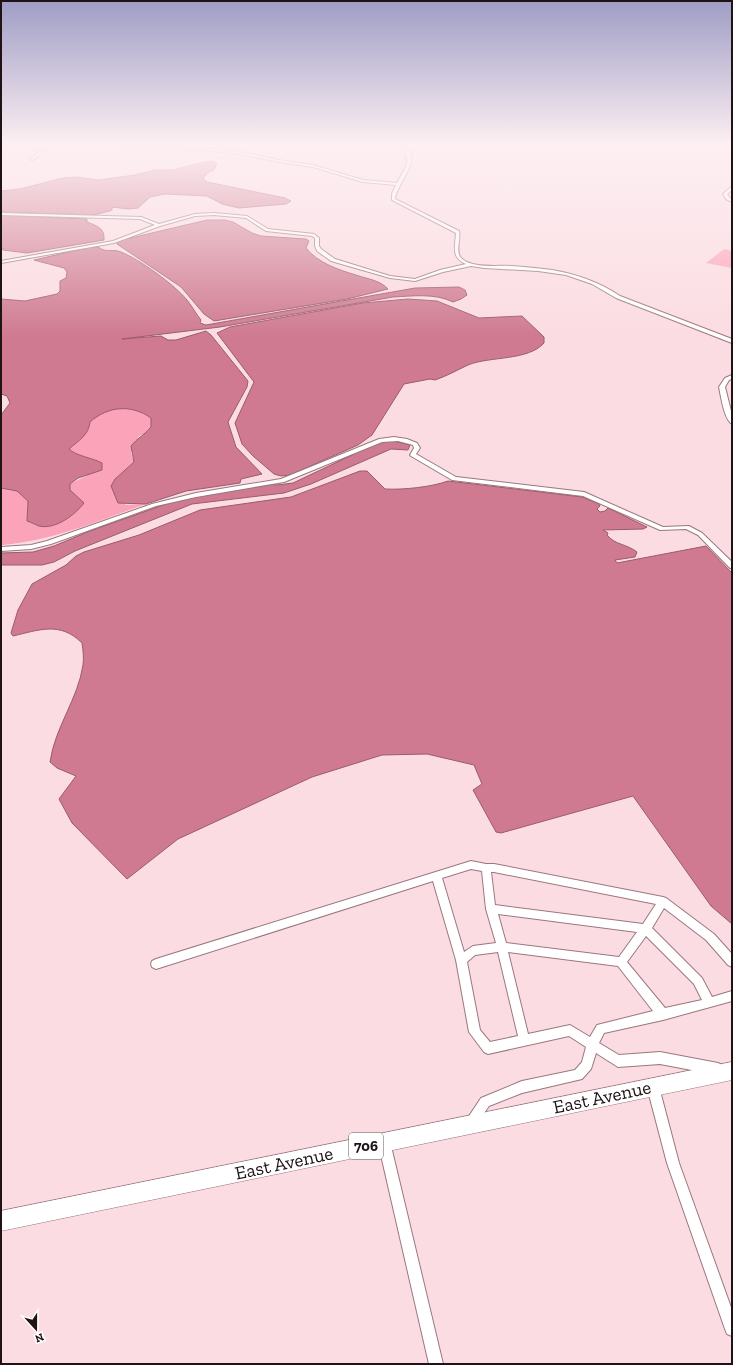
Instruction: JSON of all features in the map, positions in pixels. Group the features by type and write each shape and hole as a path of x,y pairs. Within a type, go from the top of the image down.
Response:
{"main road":[{"name":"East Avenue","path":"1,1221 731,1071"}],"street":[{"path":"412,209 458,232 457,254 459,258 470,265"},
{"path":"1,214 142,218 158,225"},
{"path":"1,262 114,242 158,225 195,215 214,214 247,217 267,230 313,235 317,238 317,246 319,250 333,260 390,278 415,280 442,271 470,265 512,267 570,275 605,286 618,297 732,341"},
{"path":"732,377 726,380 722,387 727,409 732,422"},
{"path":"1,549 31,547 49,543 154,505 196,495 282,481 381,440 390,439 406,440 415,444 418,448 413,455 454,479 584,494 662,529 687,527 700,534 732,566"},
{"path":"156,964 471,865 494,868 663,901 710,937 732,962"},
{"path":"486,868 491,909 502,947 524,1040"},
{"path":"436,876 460,960 475,1032 488,1048 570,1030 618,1061 660,1058 731,1071"},
{"path":"621,962 646,929 663,901"},
{"path":"491,909 646,929 698,981 709,1003"},
{"path":"460,960 473,950 502,947 621,962 663,1015"},
{"path":"468,1125 485,1102 522,1087 578,1075 587,1065 592,1044 601,1029 663,1015 732,996"},
{"path":"653,1087 673,1163 732,1329"},
{"path":"384,1142 436,1364"}],"shaded area":[{"path":"1,209 112,209 110,211 93,215 1,212"},
{"path":"1,215 87,219 87,222 102,230 104,240 27,253 3,250 1,246"},
{"path":"207,220 225,220 233,222 252,233 261,236 306,239 309,241 306,248 316,258 343,271 377,282 388,289 347,299 214,321 204,314 181,287 117,244 118,241"},
{"path":"91,247 98,247 107,251 121,252 147,266 166,280 189,302 201,320 200,323 206,325 415,288 459,287 465,290 467,295 453,302 431,296 393,297 220,327 122,339 161,336 168,340 176,340 206,331 211,335 248,381 247,387 228,422 236,447 262,474 241,479 240,483 186,491 146,504 118,503 111,486 115,479 134,462 131,446 151,427 151,418 136,410 112,410 90,422 88,431 69,449 102,463 102,470 78,478 70,484 70,490 84,503 70,517 58,524 45,527 39,526 27,521 28,501 17,491 1,488 1,415 10,403 7,396 1,394 1,299 25,301 57,294 60,291 60,281 66,278 67,272 64,268 34,260"},
{"path":"724,249 732,251 732,268 706,263"},
{"path":"408,299 437,301 479,318 522,316 544,337 544,343 537,349 528,353 477,362 435,380 430,379 404,384 372,435 358,445 290,475 281,476 274,474 253,456 242,444 235,423 254,382 217,333 230,327 363,303"},
{"path":"115,408 135,410 151,418 151,427 146,433 139,436 131,453 134,462 115,479 111,486 116,495 126,505 146,504 57,535 20,543 1,545 1,488 17,491 28,501 27,513 69,489 70,484 88,475 102,463 69,449 89,428 90,422 97,416"},
{"path":"386,439 410,445 408,450 391,449 311,484 284,493 192,504 75,551 54,562 42,565 1,565 1,553 33,552 54,546 90,531 186,497 269,484 277,485 293,483"},
{"path":"360,471 367,471 385,489 417,488 448,481 582,497 599,504 600,506 597,509 600,512 605,511 608,508 647,527 643,529 603,530 608,533 607,535 617,543 629,547 637,552 635,557 615,560 617,563 706,546 732,573 732,924 711,906 633,796 501,833 496,832 473,790 482,784 474,765 427,754 382,755 312,777 178,839 127,879 72,823 59,799 76,776 57,768 50,762 57,737 80,677 83,662 82,643 74,636 66,632 49,629 13,636 11,633 18,610 32,584 66,565 76,556 84,552 139,535 200,510 291,497"}]}
